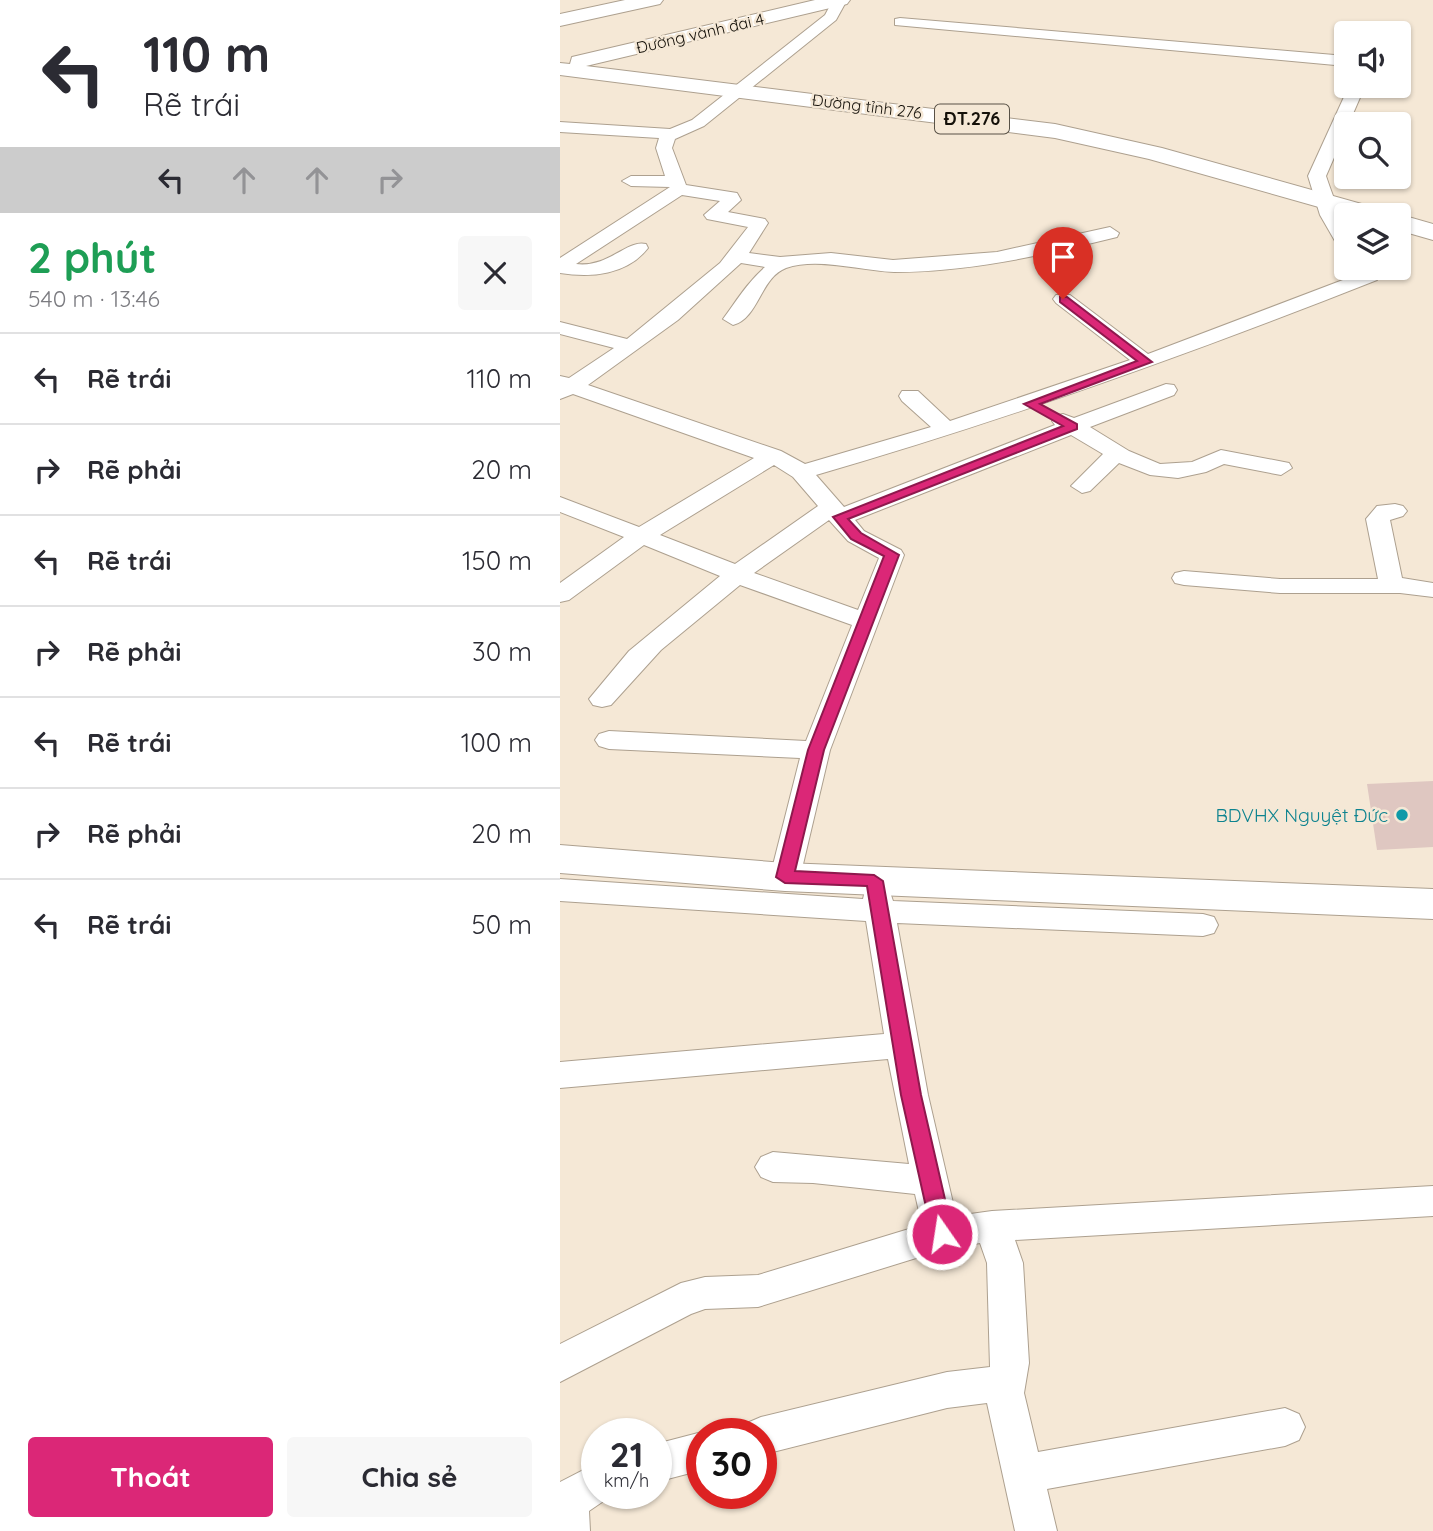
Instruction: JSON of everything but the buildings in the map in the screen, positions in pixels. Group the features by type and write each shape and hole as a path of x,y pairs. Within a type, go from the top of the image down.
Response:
{"main road":[{"path":"560,20 653,0"},
{"name":"Đường vành đai 4","path":"560,67 840,0"},
{"name":"Đường tỉnh 276","path":"560,67 963,118 1090,138 1334,204"},
{"path":"1411,226 1433,232"},
{"path":"560,859 785,877 877,896 1433,904"}],"street":[{"path":"560,127 671,134 698,123 831,18 840,0"},
{"path":"900,22 1334,60"},
{"path":"1334,219 1325,201 1318,171 1351,98"},
{"path":"671,134 664,148 677,185"},
{"path":"564,387 631,346 672,315 735,257 759,223 712,215 732,201 731,197 677,185 631,181"},
{"path":"560,266 677,185"},
{"path":"735,257 780,263 831,259 893,266 997,258 1110,233"},
{"path":"560,266 588,272 604,271 639,248"},
{"path":"733,320 746,304 752,288 780,263"},
{"path":"801,472 1030,404 1360,280"},
{"path":"1063,299 1146,362"},
{"path":"560,328 631,346"},
{"path":"564,387 773,456 801,472 856,536 892,555 816,750 785,877"},
{"path":"602,699 629,664 780,540 836,513 1073,427 1166,390"},
{"path":"910,396 945,428"},
{"path":"1030,404 1117,453 1166,473 1200,470 1221,457 1281,468"},
{"path":"1082,486 1117,453"},
{"path":"560,594 641,536 773,456"},
{"path":"560,504 755,583 866,621"},
{"path":"1395,511 1385,511 1378,519 1390,579 1400,586"},
{"path":"1184,578 1280,586 1400,586 1433,590"},
{"path":"609,740 816,750"},
{"path":"560,890 877,896 1203,925"},
{"path":"877,896 902,1045 942,1234"},
{"path":"560,1075 902,1045"},
{"path":"773,1167 813,1168 930,1181"},
{"path":"560,1364 681,1300 705,1293 758,1291 942,1234 992,1226 1433,1201"},
{"path":"992,1226 1005,1263 1010,1363 1004,1393 1036,1531"},
{"path":"777,1432 947,1390 1004,1383"},
{"path":"1023,1474 1285,1427"},
{"path":"569,1531 566,1508 570,1498 581,1491"}],"place":[{"name":"BDVHX Nguyệt Đức","path":"1402,815"}],"route":[{"path":"942,1234 911,1095 874,881 785,877 816,750 892,555 856,536 840,517 1073,427 1030,404 1146,362 1063,299"}]}
